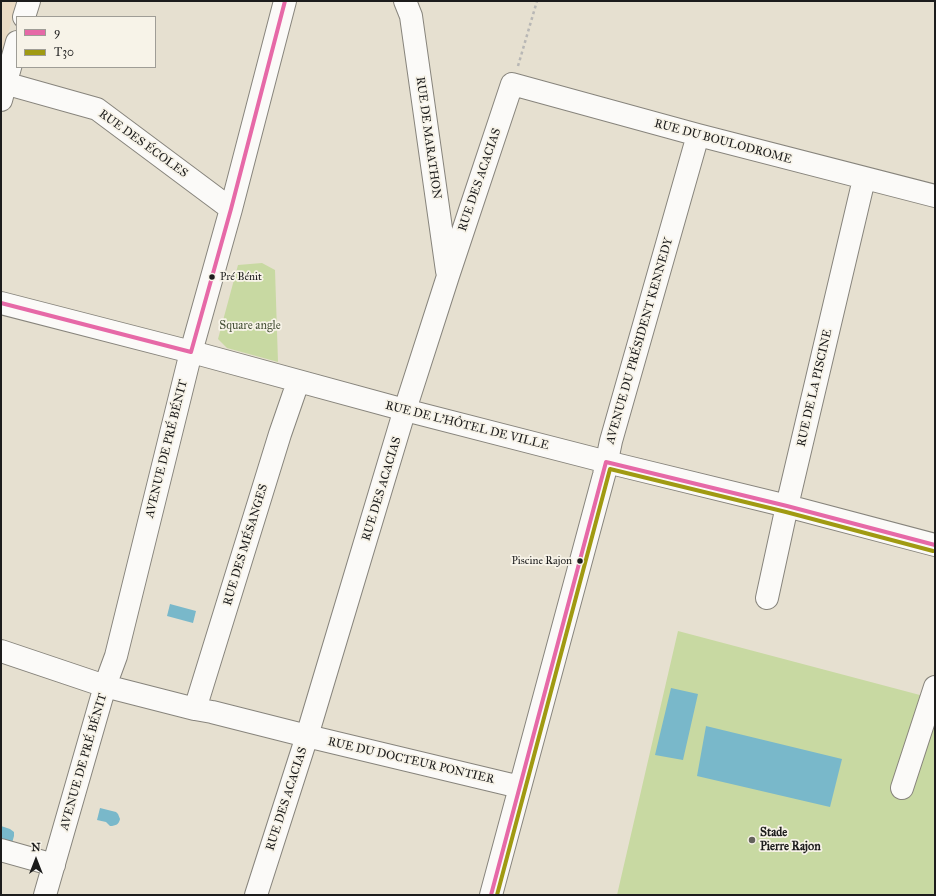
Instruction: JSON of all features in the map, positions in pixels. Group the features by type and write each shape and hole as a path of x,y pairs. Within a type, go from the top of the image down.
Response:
{"street":[{"path":"24,16 29,1"},
{"name":"AVENUE DE PRÉ BÉNIT","path":"46,895 116,656 191,352 232,209 285,1"},
{"name":"RUE DE MARATHON","path":"405,1 411,16 448,276"},
{"path":"2,88 16,45"},
{"name":"RUE DES ACACIAS","path":"256,895 308,736 405,410 512,84"},
{"name":"RUE DU BOULODROME","path":"512,84 864,179 935,196"},
{"name":"RUE DES ÉCOLES","path":"2,88 98,109 232,209"},
{"name":"AVENUE DU PRÉSIDENT KENNEDY","path":"491,895 606,462 698,135"},
{"name":"RUE DE LA PISCINE","path":"767,598 787,506 864,179"},
{"name":"RUE DE L'HÔTEL DE VILLE","path":"1,303 191,352 405,410 606,462 787,506 935,545"},
{"name":"RUE DES MÉSANGES","path":"195,709 298,382"},
{"name":"RUE DU DOCTEUR PONTIER","path":"1,652 106,686 195,709 520,787"},
{"path":"902,788 935,688"},
{"path":"1,850 54,865"}],"path":[{"path":"512,84 536,1"}],"shaded area":[{"path":"1,1 16,1 4,52 1,56"}],"green space":[{"name":"Square angle","path":"262,263 275,270 278,362 227,348 218,339 238,265"},
{"path":"678,631 935,699 935,895 617,895"}],"water":[{"path":"170,604 196,611 193,623 167,616"},
{"path":"671,688 698,694 683,760 655,755"},
{"path":"706,726 842,759 830,807 697,776"},
{"path":"100,808 116,812 120,819 118,823 110,826 106,822 97,820"},
{"path":"1,826 14,832 12,843 1,840"}],"transit line":[{"name":"9","path":"191,352 231,209 285,1"},
{"name":"9","path":"1,303 191,352"},
{"name":"9","path":"606,462 787,506 935,545"},
{"name":"9","path":"491,895 606,462"},
{"name":"T30","path":"497,895 610,469 786,512 933,551"}],"place":[{"name":"Pré Bénit","path":"212,277"},
{"name":"Piscine Rajon","path":"580,561"},
{"name":"Stade Pierre Rajon","path":"752,840"}]}
